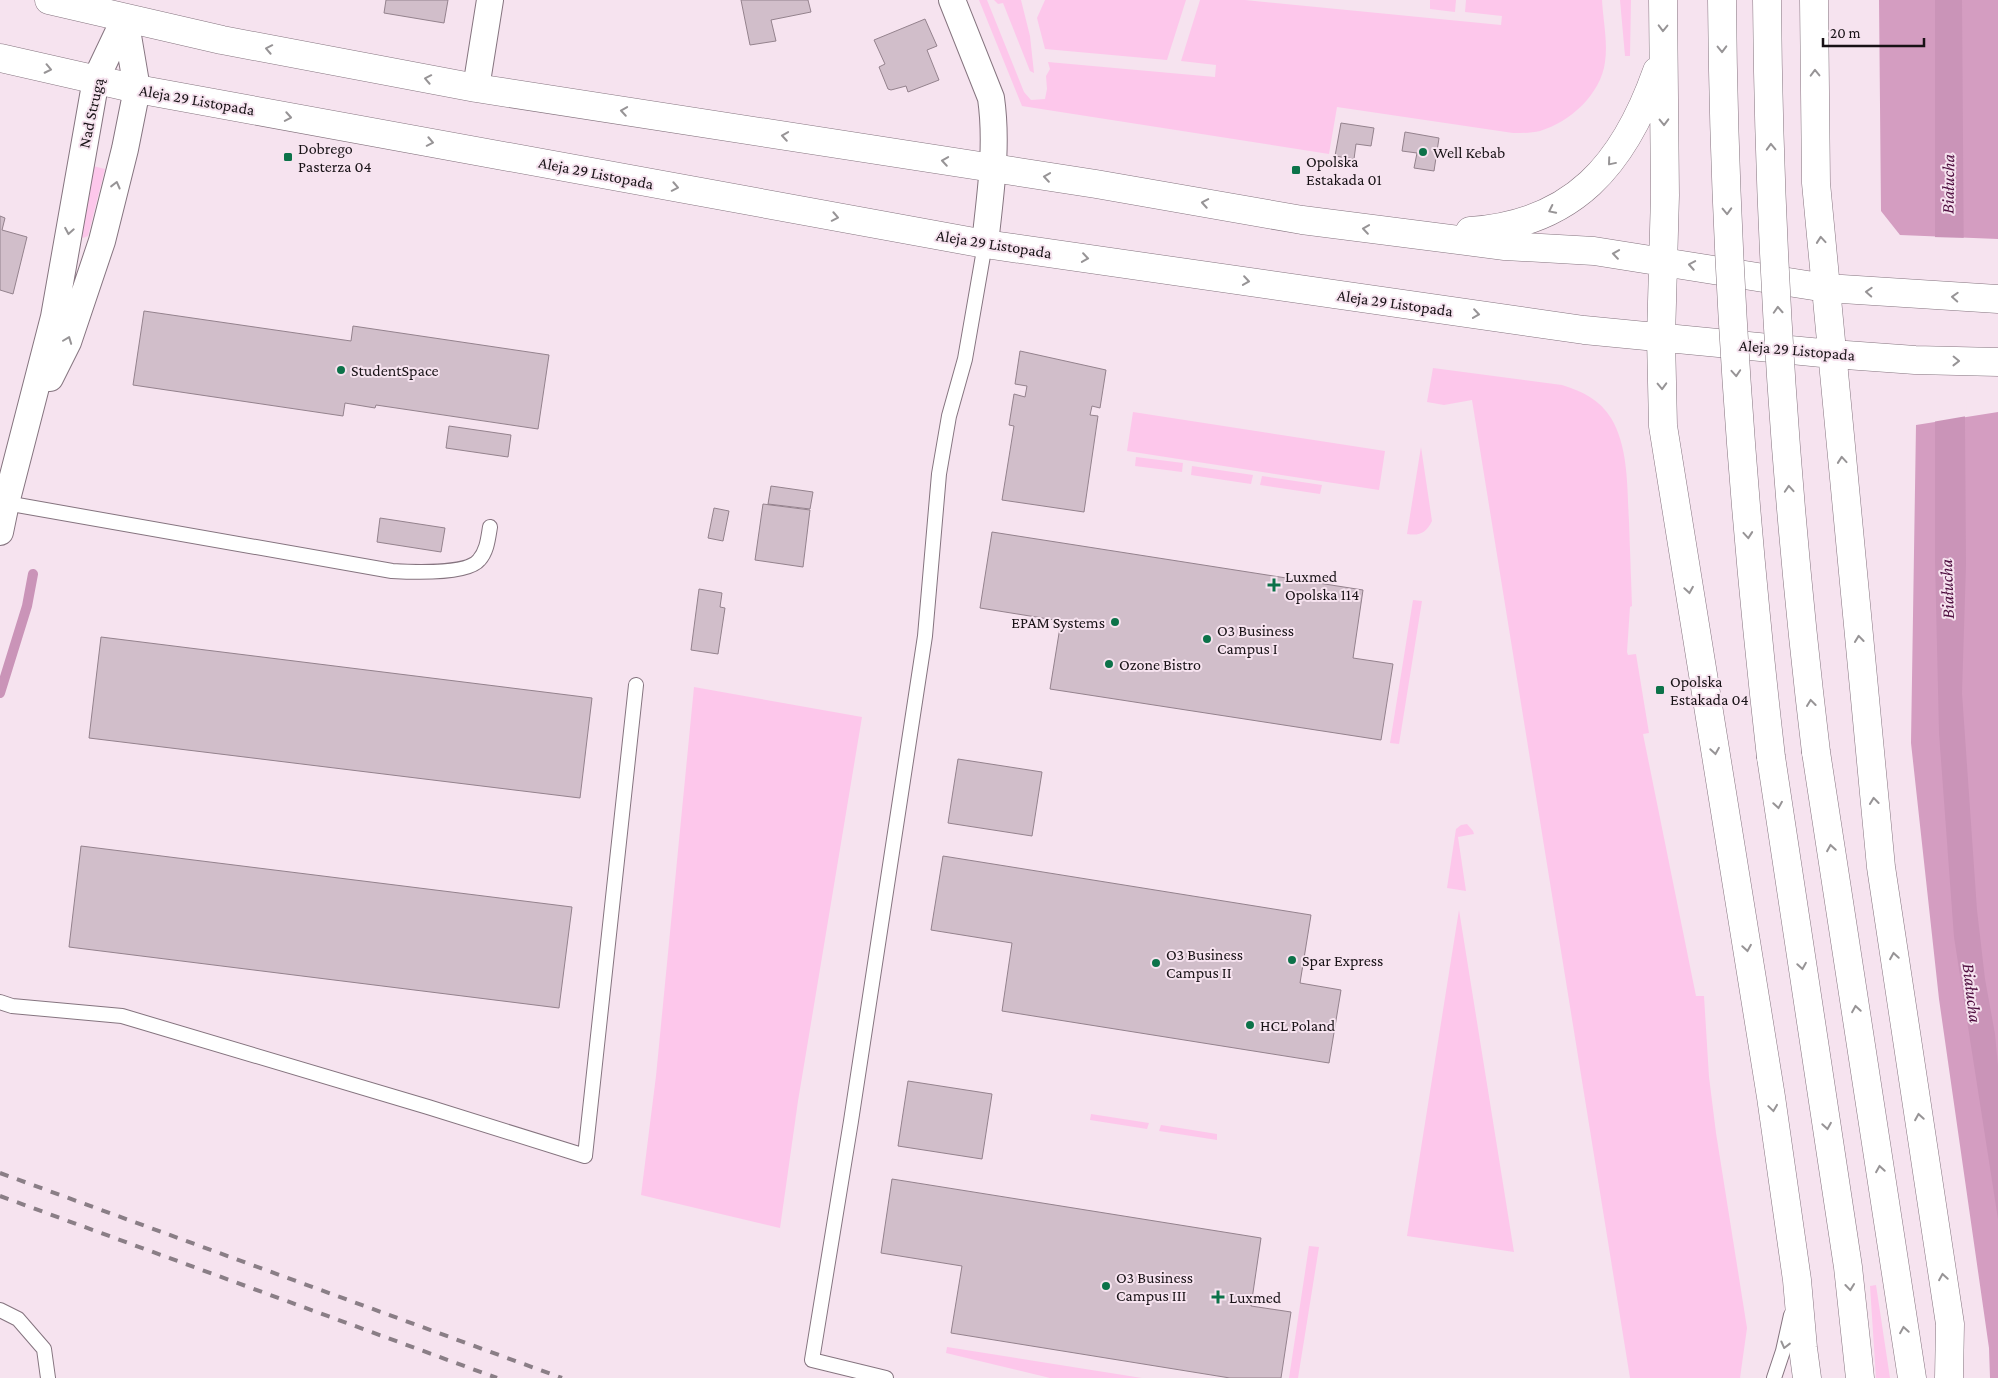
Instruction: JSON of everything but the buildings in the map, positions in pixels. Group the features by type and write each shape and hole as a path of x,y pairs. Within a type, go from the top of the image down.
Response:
{"main road":[{"path":"49,0 222,40 476,88 1096,184 1302,220 1414,236 1505,246 1594,250 1826,288 1998,299"},
{"path":"1663,0 1664,261 1661,338 1666,445 1771,1097 1797,1280 1807,1378"},
{"path":"1722,0 1728,254 1752,584 1771,757 1846,1257 1860,1378"},
{"path":"1767,0 1774,234 1782,382 1795,554 1816,752 1912,1378"},
{"path":"1814,0 1816,183 1881,867 1950,1324 1949,1378"},
{"path":"1414,236 1482,231 1504,227 1525,222 1568,202 1592,182 1623,146 1648,98 1662,56"},
{"name":"Aleja 29 Listopada","path":"0,58 136,89 985,244 1584,330 1832,354 1915,360 1998,362"}],"street":[{"path":"476,88 490,0"},
{"path":"952,0 991,98 995,131 985,244"},
{"name":"Nad Strugą","path":"0,532 54,317 96,79 125,18"},
{"name":"Nad Strugą","path":"24,431 68,342 102,241 125,149 136,89 125,18"}],"lane":[{"path":"886,1378 812,1360 906,770 925,636 941,464 949,416 965,359 985,244"},
{"path":"6,503 392,571 425,572 452,570 478,563 485,552 490,528"},
{"path":"0,1002 12,1006 122,1016 428,1106 585,1156 636,685"},
{"path":"1774,1378 1783,1351 1797,1280"},
{"path":"0,1310 18,1319 44,1349 48,1378"}],"shaded area":[{"path":"979,0 987,0 1024,92 1031,100 1045,99 1047,89 1046,76 1050,69 1048,62 1215,77 1216,65 1181,61 1200,0 1245,0 1501,25 1502,16 1465,12 1466,0 1602,0 1606,54 1602,74 1591,96 1573,114 1540,131 1513,133 1337,107 1329,154 1022,106"},
{"path":"994,0 1021,0 1030,36 1034,73 1030,71 1003,3 998,4"},
{"path":"1045,0 1186,0 1167,60 1045,49 1037,18"},
{"path":"1430,0 1456,0 1455,12 1430,9"},
{"path":"1620,0 1631,0 1630,56 1625,56"},
{"path":"1879,0 1998,0 1998,239 1900,235 1881,211"},
{"path":"93,166 105,169 88,236 83,238 81,236"},
{"path":"1433,368 1562,385 1577,390 1602,406 1611,418 1621,442 1627,483 1632,606 1630,607 1627,652 1628,655 1636,654 1649,733 1643,734 1696,996 1704,996 1709,1077 1716,1133 1747,1328 1740,1378 1630,1378 1472,400 1444,405 1427,402"},
{"path":"1133,412 1385,451 1379,490 1127,451"},
{"path":"1998,412 1998,1378 1990,1378 1989,1348 1939,999 1911,743 1916,425"},
{"path":"1421,447 1432,521 1422,533 1407,534"},
{"path":"1136,457 1183,463 1182,472 1135,466"},
{"path":"1192,466 1253,475 1251,484 1191,475"},
{"path":"1262,476 1322,485 1320,494 1260,485"},
{"path":"1413,600 1422,601 1399,744 1390,743"},
{"path":"694,687 862,717 798,1101 780,1228 641,1195 656,1076"},
{"path":"1467,824 1474,834 1458,837 1466,891 1447,888 1456,829 1461,825"},
{"path":"1459,910 1514,1252 1407,1236"},
{"path":"1091,1114 1149,1123 1147,1129 1090,1120"},
{"path":"1161,1125 1217,1134 1217,1140 1159,1131"},
{"path":"1309,1246 1319,1247 1298,1378 1289,1378"},
{"path":"1876,1285 1890,1378 1876,1378 1870,1286"},
{"path":"947,1347 1142,1378 1050,1378 946,1353"}],"water":[{"name":"Białucha","path":"1935,0 1962,0 1966,565 1962,693 1977,910 1998,1066 1998,1219 1954,937 1939,733 1935,561"}],"pier":[{"path":"1932,237 1966,238 1967,416 1932,422"}],"waterway":[{"path":"0,693 27,606 33,574"}],"railway":[{"path":"0,1173 562,1378"},
{"path":"0,1196 497,1378"}],"place":[{"name":"Well Kebab","path":"1423,152"},
{"name":"Dobrego Pasterza 04","path":"288,157"},
{"name":"Opolska Estakada 01","path":"1296,170"},
{"name":"StudentSpace","path":"341,370"},
{"name":"Luxmed Opolska 114","path":"1274,585"},
{"name":"EPAM Systems","path":"1115,622"},
{"name":"O3 Business Campus I","path":"1207,639"},
{"name":"Ozone Bistro","path":"1109,664"},
{"name":"Opolska Estakada 04","path":"1660,690"},
{"name":"Spar Express","path":"1292,960"},
{"name":"O3 Business Campus II","path":"1156,963"},
{"name":"HCL Poland","path":"1250,1025"},
{"name":"O3 Business Campus III","path":"1106,1286"},
{"name":"Luxmed","path":"1218,1297"}]}
